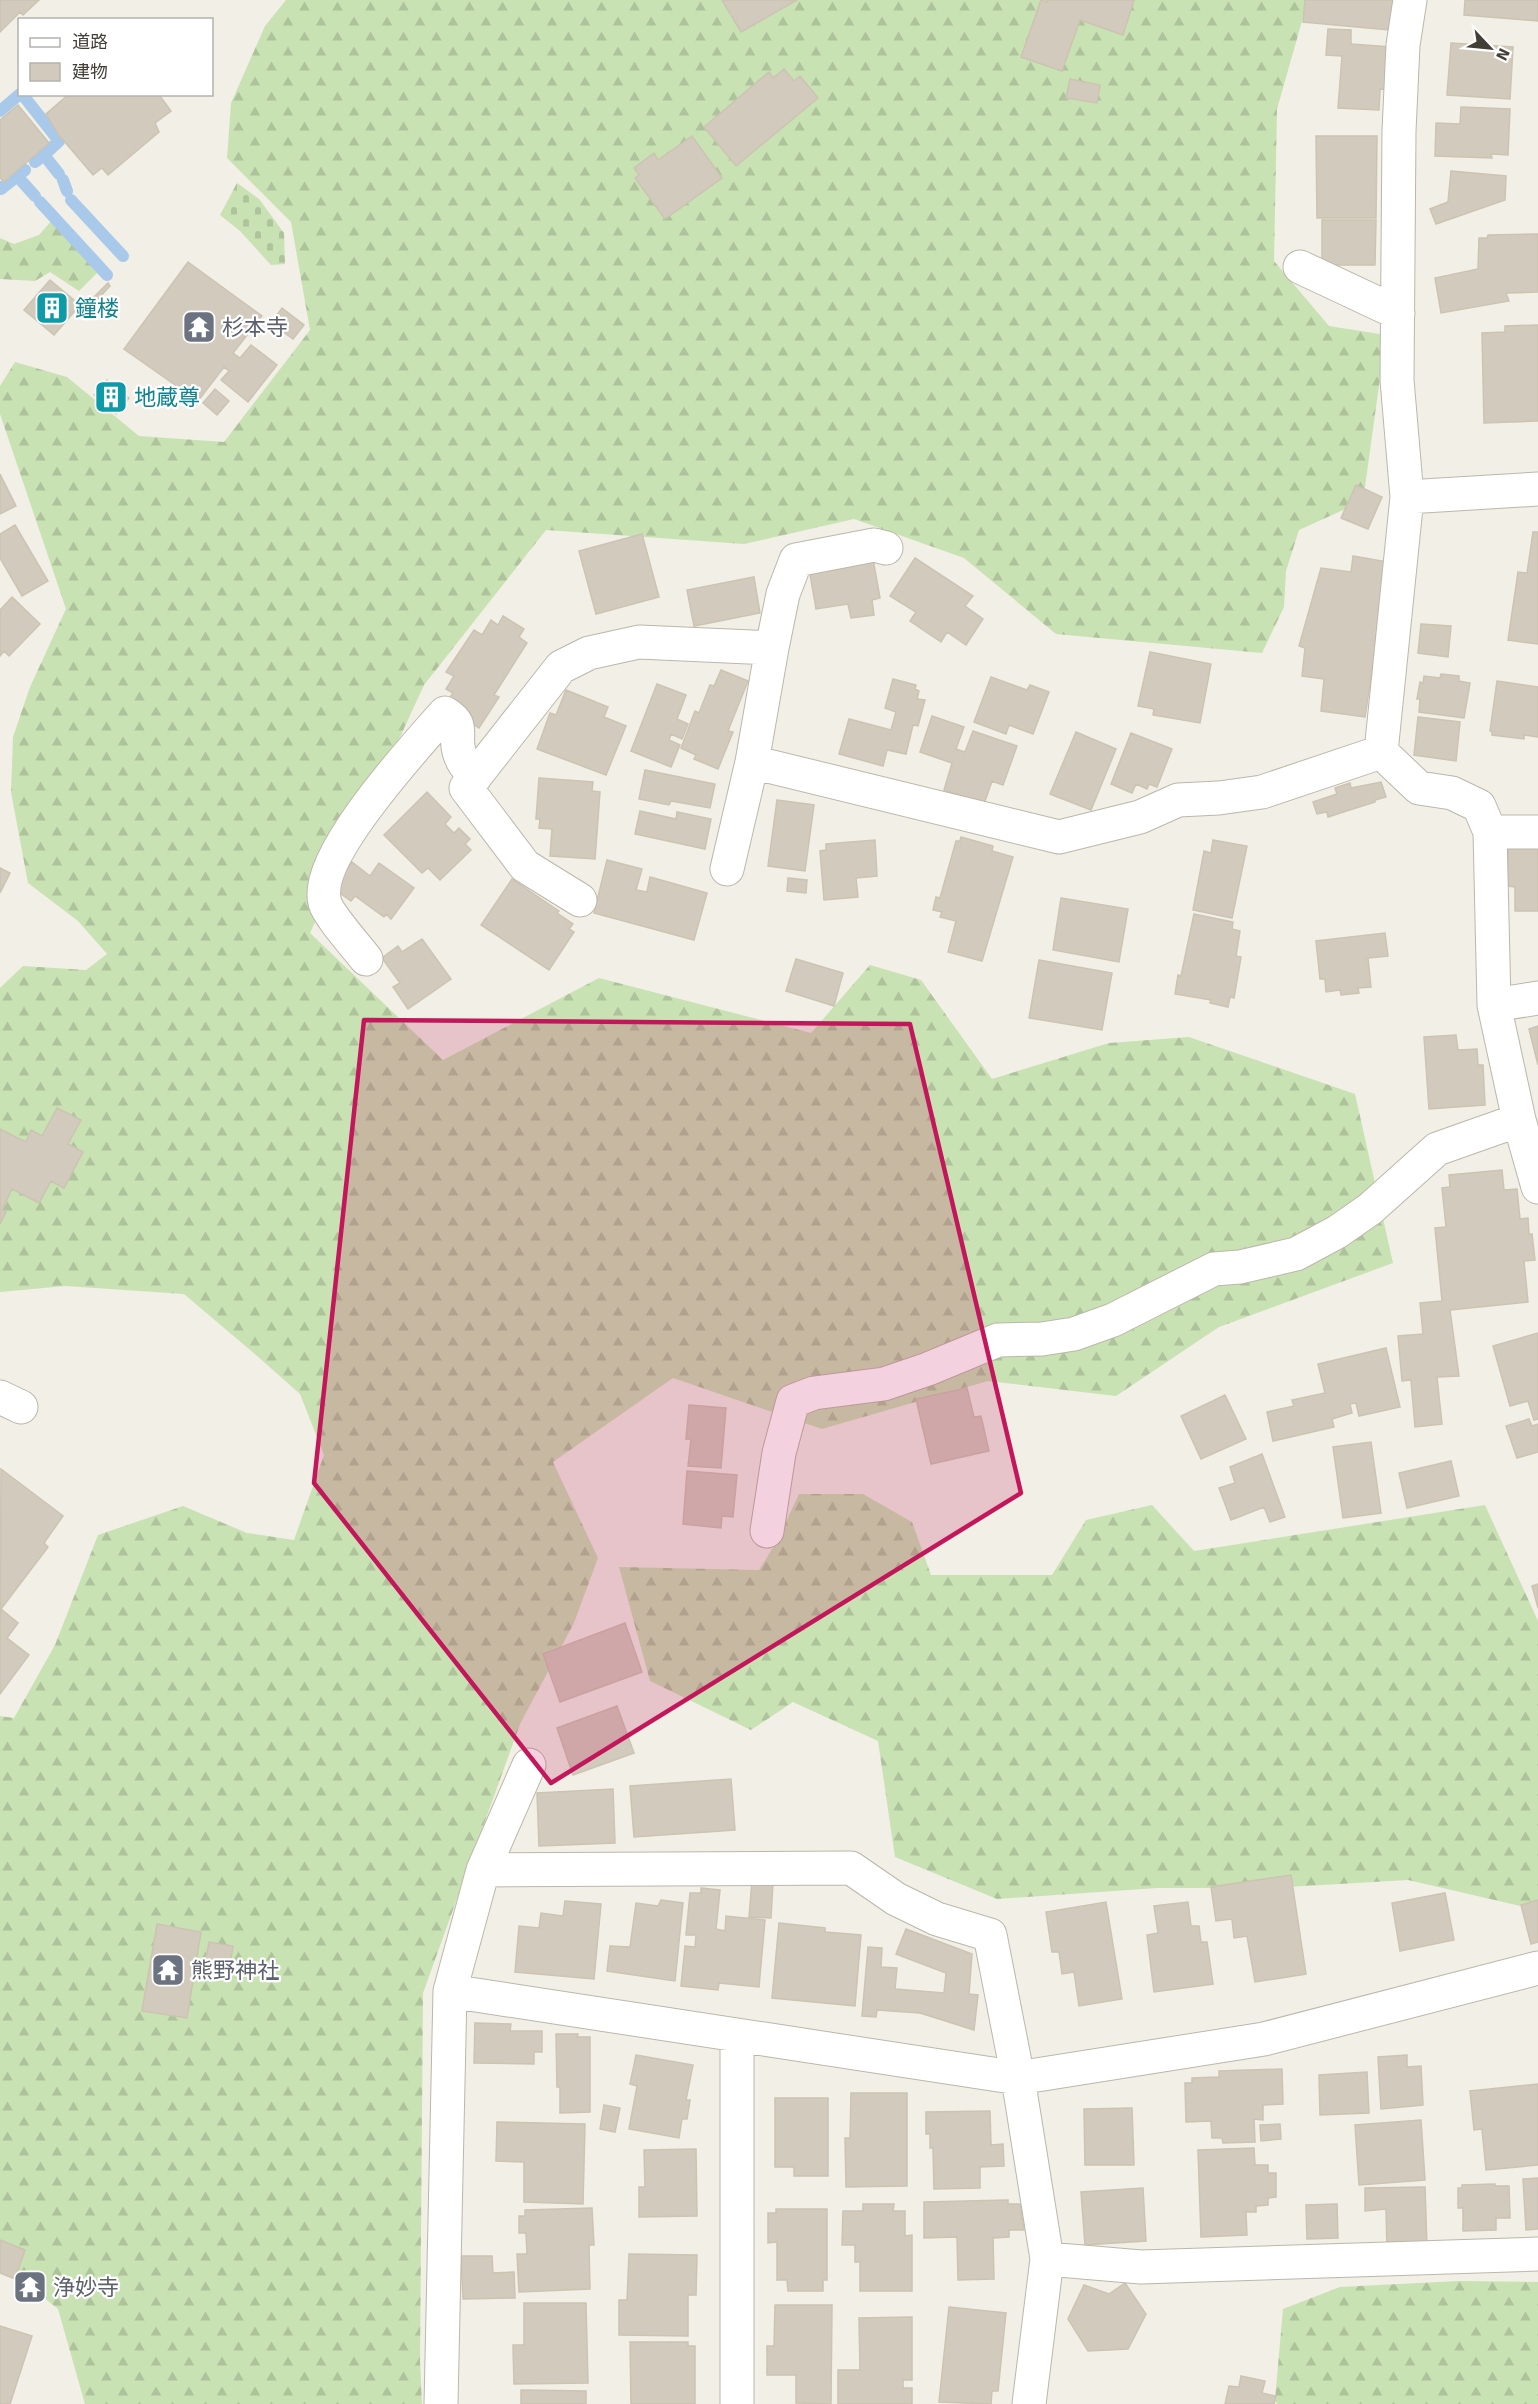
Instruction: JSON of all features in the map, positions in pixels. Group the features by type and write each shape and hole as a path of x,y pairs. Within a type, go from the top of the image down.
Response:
{"street":[{"path":"1381,752 1407,497 1397,380 1399,131 1403,45 1410,0"},
{"path":"1300,267 1398,313"},
{"path":"1407,497 1538,489"},
{"path":"727,869 752,762 783,594 796,560 874,545 886,549"},
{"path":"580,900 525,866 466,789 475,777 561,667 589,653 639,642 772,648"},
{"path":"366,959 326,905 323,889 331,865 352,827 445,713 455,719 458,726 458,747 463,762 475,777"},
{"path":"752,762 1059,837 1140,817 1178,800 1219,798 1262,792 1381,752"},
{"path":"1381,752 1419,788 1452,794 1479,806 1490,832 1494,1005 1519,1120 1538,1187"},
{"path":"1490,832 1538,832"},
{"path":"1494,1005 1538,998"},
{"path":"767,1532 778,1453 793,1401 814,1393 884,1384 928,1369 998,1340 1042,1339 1074,1334 1113,1320 1214,1269 1240,1267 1296,1254 1337,1232 1370,1209 1437,1149 1519,1120"},
{"path":"441,2404 450,1991 483,1870 529,1765"},
{"path":"483,1870 851,1868 896,1899 937,1918 990,1935 1018,2078 1047,2259 1029,2404"},
{"path":"450,1991 1018,2078 1264,2039 1538,1968"},
{"path":"737,2036 737,2404"},
{"path":"1047,2259 1141,2267 1538,2254"}],"highlighted area":[{"path":"364,1020 910,1024 1021,1493 551,1783 314,1483"}],"green space":[{"path":"286,0 1308,0 1277,109 1274,261 1329,326 1386,335 1363,501 1299,530 1286,571 1284,607 1262,653 1056,634 964,558 854,519 744,544 546,530 424,685 310,933 443,1060 599,978 811,1033 870,965 921,980 992,1079 1109,1043 1189,1037 1355,1094 1393,1263 1219,1327 1116,1396 988,1381 822,1429 673,1378 553,1462 598,1558 574,1623 520,1724 423,1993 420,2361 422,2404 85,2404 58,2309 13,2273 0,2241 0,1716 14,1718 55,1645 98,1535 183,1506 247,1533 294,1540 324,1455 300,1394 184,1294 65,1286 0,1292 0,988 23,966 86,970 107,954 78,921 28,883 11,792 13,737 30,687 66,609 0,414 0,386 15,362 67,377 139,436 224,442 310,330 291,222 227,158 231,103 265,26"},
{"path":"237,183 259,199 284,233 285,264 271,265 240,231 220,215"},
{"path":"54,218 100,270 79,291 50,272 35,281 0,279 0,238 14,244 39,235"},
{"path":"799,1494 863,1494 912,1522 931,1575 1052,1575 1086,1520 1152,1505 1194,1551 1485,1505 1538,1621 1538,1910 1408,1880 1269,1888 1157,1888 997,1899 895,1857 878,1741 793,1702 751,1730 650,1681 619,1567 759,1570 777,1541"},
{"path":"1458,2281 1538,2282 1538,2404 1277,2404 1275,2400 1283,2309 1340,2287"}],"building":[{"path":"0,0 39,0 23,15 20,12 0,32"},
{"path":"722,0 797,0 741,32"},
{"path":"1041,0 1047,2 1047,0 1134,0 1123,35 1080,20 1062,71 1021,57"},
{"path":"1305,0 1393,0 1389,30 1303,22"},
{"path":"1465,0 1538,0 1538,21 1464,15"},
{"path":"1328,29 1351,30 1351,44 1391,47 1388,90 1380,89 1379,110 1338,108 1342,56 1326,55"},
{"path":"1451,43 1513,47 1510,99 1447,95"},
{"path":"784,69 794,81 800,76 818,98 736,166 704,127 769,72 773,78"},
{"path":"1070,79 1100,85 1097,103 1066,98"},
{"path":"67,96 160,96 171,111 155,123 159,132 108,175 102,168 93,175 58,134 46,114"},
{"path":"18,105 49,143 4,182 0,178 0,120"},
{"path":"1461,107 1510,109 1508,155 1491,154 1492,158 1435,156 1436,123 1460,124"},
{"path":"692,136 722,178 665,219 635,178 639,175 634,168 654,153 658,160"},
{"path":"1316,136 1377,136 1376,218 1317,218"},
{"path":"1451,171 1506,176 1505,200 1436,224 1430,209 1448,202"},
{"path":"1322,220 1376,220 1375,265 1322,265"},
{"path":"1538,234 1538,292 1506,293 1509,301 1441,313 1435,278 1478,269 1479,238 1487,238 1488,235"},
{"path":"188,262 262,316 233,353 240,358 251,345 277,365 248,402 221,380 229,371 224,367 198,401 124,349"},
{"name":"鐘楼","path":"50,280 80,305 54,335 24,310"},
{"path":"108,283 110,286 97,300 94,297"},
{"path":"282,308 304,325 293,339 271,323"},
{"path":"1538,325 1538,421 1484,423 1482,333 1505,332 1505,326"},
{"name":"地蔵尊","path":"107,380 129,398 116,414 94,395"},
{"path":"215,389 229,401 217,415 203,403"},
{"path":"0,474 16,506 0,514"},
{"path":"1356,485 1382,497 1368,529 1341,518"},
{"path":"15,525 48,581 22,596 0,558 0,534"},
{"path":"1533,532 1538,532 1538,644 1508,640 1518,572 1527,573"},
{"path":"642,534 659,597 596,614 579,551"},
{"path":"1353,556 1388,562 1365,717 1321,711 1324,679 1302,676 1305,648 1299,646 1321,568 1351,572"},
{"path":"915,558 973,596 965,606 983,619 966,645 947,632 941,642 910,621 916,612 890,596"},
{"path":"873,559 880,598 872,600 874,615 851,618 848,604 816,609 810,574"},
{"path":"754,577 760,613 694,626 687,590"},
{"path":"12,597 40,624 9,656 4,651 0,656 0,610"},
{"path":"503,616 524,629 519,637 527,643 494,695 499,697 479,728 451,710 446,703 453,693 446,689 454,676 446,672 474,630 482,635 491,620 498,625"},
{"path":"1421,624 1451,626 1448,657 1418,653"},
{"path":"1150,652 1211,664 1200,723 1153,715 1154,709 1138,706"},
{"path":"721,670 748,681 728,731 733,732 718,769 694,759 696,755 681,748 695,711 699,713 710,685 714,686"},
{"path":"1441,674 1459,676 1459,681 1470,683 1464,718 1419,712 1420,699 1417,699 1420,682 1423,683 1424,676 1440,678"},
{"path":"991,677 1027,690 1030,685 1049,692 1033,734 1009,725 1006,734 974,722"},
{"path":"893,679 916,685 915,689 919,691 917,699 925,700 918,726 913,725 906,754 887,750 883,766 839,754 849,719 891,730 896,712 885,708"},
{"path":"1497,681 1538,687 1538,737 1524,735 1524,739 1492,735 1490,731"},
{"path":"657,684 686,695 677,719 688,724 682,739 671,734 669,740 680,745 671,767 631,751"},
{"path":"566,690 608,707 604,717 626,726 606,775 537,749 550,713 556,715"},
{"path":"932,716 964,727 956,749 965,752 973,731 1017,746 1003,785 992,781 984,804 944,790 952,763 920,752"},
{"path":"1418,717 1460,722 1456,761 1414,755"},
{"path":"1076,732 1116,749 1091,810 1050,794"},
{"path":"1131,733 1172,749 1157,787 1149,784 1147,789 1136,784 1132,793 1111,784"},
{"path":"645,770 715,784 710,808 671,801 669,805 639,799"},
{"path":"539,778 593,782 592,791 600,792 595,859 550,856 552,829 539,828 540,819 536,819"},
{"path":"1381,782 1386,797 1328,817 1327,812 1317,814 1313,802 1337,794 1335,788 1350,783 1351,788"},
{"path":"427,792 451,817 445,824 454,833 459,828 470,839 465,844 471,850 440,880 428,868 422,873 384,835"},
{"path":"777,800 814,805 805,871 768,866"},
{"path":"640,811 676,819 677,812 711,819 705,849 635,834"},
{"path":"961,837 993,846 992,851 1013,857 982,961 948,952 956,921 940,917 942,912 933,910 936,897 940,898 956,841 960,841"},
{"path":"875,840 877,876 856,878 858,897 824,900 820,851 826,850 826,844"},
{"path":"1213,840 1247,846 1232,918 1193,910 1204,851 1211,853"},
{"path":"1508,846 1538,846 1538,911 1515,911 1515,887 1508,886"},
{"path":"607,860 642,869 636,890 647,892 650,877 707,893 694,940 594,913"},
{"path":"352,862 370,876 379,863 414,888 391,919 386,914 384,917 355,896 351,901 333,888"},
{"path":"0,868 10,873 0,893"},
{"path":"788,878 807,880 806,893 787,891"},
{"path":"512,879 559,911 557,913 573,924 569,929 574,932 549,970 481,925"},
{"path":"1061,898 1128,909 1119,962 1053,950"},
{"path":"1194,914 1233,922 1232,929 1240,931 1236,956 1241,957 1234,998 1230,997 1228,1007 1210,1003 1211,1000 1175,994"},
{"path":"1385,933 1388,956 1368,958 1371,987 1358,988 1359,993 1341,995 1340,990 1326,992 1325,979 1320,979 1316,941"},
{"path":"422,939 451,979 408,1009 393,987 400,983 382,958 398,946 402,952"},
{"path":"796,959 843,973 834,1006 786,991"},
{"path":"1039,960 1112,973 1102,1030 1029,1018"},
{"path":"1538,1026 1538,1065 1529,1029"},
{"path":"1456,1035 1458,1050 1477,1049 1478,1065 1483,1065 1485,1105 1429,1109 1424,1037"},
{"path":"57,1108 81,1120 68,1144 83,1152 64,1188 51,1181 39,1203 12,1189 2,1210 6,1212 0,1224 0,1129 26,1142 31,1130 42,1136"},
{"path":"1502,1170 1504,1190 1517,1189 1520,1219 1528,1218 1529,1234 1532,1234 1535,1260 1524,1261 1528,1302 1450,1310 1459,1376 1437,1377 1442,1424 1415,1427 1411,1380 1402,1381 1398,1336 1423,1334 1420,1303 1442,1301 1435,1228 1446,1227 1442,1188 1450,1187 1449,1175"},
{"path":"1538,1333 1538,1419 1534,1420 1528,1401 1510,1406 1493,1346"},
{"path":"1386,1348 1400,1407 1359,1416 1356,1403 1350,1404 1352,1413 1332,1419 1334,1427 1273,1441 1267,1412 1294,1406 1292,1400 1325,1393 1318,1364"},
{"path":"967,1388 974,1417 981,1416 989,1451 931,1464 916,1399"},
{"path":"1225,1395 1246,1439 1201,1459 1181,1416"},
{"path":"689,1405 726,1408 721,1468 688,1466 691,1439 686,1439"},
{"path":"1529,1419 1532,1426 1538,1424 1538,1452 1517,1458 1506,1426"},
{"path":"1371,1442 1381,1513 1343,1518 1333,1447"},
{"path":"1262,1454 1285,1517 1270,1522 1264,1507 1231,1520 1219,1488 1235,1483 1230,1467"},
{"path":"1451,1461 1459,1496 1407,1508 1399,1473"},
{"path":"1,1469 63,1516 44,1543 48,1547 1,1609 18,1623 7,1638 29,1655 0,1694"},
{"path":"687,1471 737,1475 733,1517 722,1516 721,1528 683,1524"},
{"path":"1538,1584 1538,1608 1532,1586"},
{"path":"625,1623 642,1672 560,1702 543,1654"},
{"path":"617,1706 634,1753 573,1775 557,1728"},
{"path":"731,1779 735,1830 634,1837 630,1786"},
{"path":"613,1789 615,1843 539,1846 537,1793"},
{"path":"1291,1875 1306,1974 1255,1982 1247,1936 1234,1938 1232,1919 1216,1921 1211,1887"},
{"path":"752,1881 773,1882 771,1918 749,1917"},
{"path":"701,1888 720,1890 716,1929 725,1931 726,1916 765,1920 759,1987 719,1983 718,1990 681,1986 685,1946 695,1947 696,1935 686,1935 690,1893 701,1893"},
{"path":"1445,1893 1454,1940 1400,1951 1392,1903"},
{"path":"661,1900 683,1903 675,1981 607,1971 610,1946 630,1947 636,1903 658,1906"},
{"path":"1538,1900 1538,1942 1531,1944 1521,1905"},
{"path":"565,1901 601,1904 594,1979 515,1972 519,1926 539,1928 541,1913 563,1916"},
{"path":"1106,1902 1122,1999 1079,2006 1074,1972 1062,1974 1059,1952 1052,1952 1046,1912"},
{"path":"1188,1902 1191,1926 1199,1926 1201,1942 1207,1942 1213,1984 1154,1992 1147,1935 1158,1933 1154,1906"},
{"path":"779,1923 825,1928 825,1932 861,1935 855,2006 772,1998"},
{"path":"157,1924 201,1932 187,2018 142,2011"},
{"path":"906,1929 972,1954 969,1994 978,1995 974,2030 920,2013 877,2010 876,2017 862,2016 868,1947 882,1948 881,1967 897,1968 895,1989 944,1993 946,1973 896,1954"},
{"path":"209,1942 233,1946 228,1977 203,1973"},
{"path":"475,2023 511,2024 510,2031 542,2031 542,2052 534,2052 534,2064 474,2063"},
{"path":"556,2034 578,2034 577,2037 590,2037 590,2112 560,2113"},
{"path":"636,2055 693,2065 686,2100 690,2100 687,2119 682,2119 679,2138 629,2129 637,2086 630,2084"},
{"path":"1407,2055 1407,2067 1421,2066 1423,2105 1381,2109 1378,2057"},
{"path":"1282,2069 1283,2104 1263,2105 1263,2120 1254,2119 1255,2142 1223,2143 1222,2138 1212,2138 1211,2121 1186,2122 1185,2083 1192,2083 1192,2078 1219,2077 1219,2071"},
{"path":"1367,2072 1369,2113 1320,2115 1319,2075"},
{"path":"1538,2084 1538,2165 1486,2170 1482,2129 1474,2130 1470,2091"},
{"path":"851,2093 907,2093 907,2186 846,2187 845,2138 850,2138"},
{"path":"775,2098 828,2098 828,2176 794,2176 794,2167 775,2167"},
{"path":"604,2105 620,2108 615,2132 600,2129"},
{"path":"1132,2108 1134,2165 1085,2165 1084,2109"},
{"path":"990,2111 991,2145 1003,2144 1004,2166 980,2167 980,2188 934,2189 933,2148 930,2148 930,2134 926,2134 926,2112"},
{"path":"1421,2120 1425,2180 1359,2185 1355,2125"},
{"path":"497,2122 585,2124 583,2204 524,2202 524,2162 496,2161"},
{"path":"1280,2124 1281,2139 1261,2141 1260,2125"},
{"path":"1254,2148 1255,2165 1268,2165 1268,2173 1276,2173 1276,2197 1268,2198 1268,2205 1256,2206 1256,2212 1246,2212 1247,2235 1201,2237 1198,2150"},
{"path":"696,2149 697,2216 639,2217 639,2187 645,2187 644,2150"},
{"path":"1538,2178 1538,2229 1526,2230 1523,2179"},
{"path":"1495,2184 1495,2186 1509,2186 1510,2218 1496,2218 1496,2230 1463,2231 1463,2208 1458,2208 1458,2188 1462,2188 1462,2185"},
{"path":"1425,2187 1427,2248 1387,2250 1386,2209 1365,2211 1365,2188"},
{"path":"1143,2188 1146,2241 1085,2245 1081,2192"},
{"path":"1008,2200 1008,2204 1020,2204 1024,2230 1009,2230 1009,2237 993,2238 994,2279 958,2280 957,2237 924,2238 924,2202"},
{"path":"863,2204 894,2204 893,2211 905,2211 905,2236 912,2235 912,2291 860,2291 860,2262 855,2262 855,2245 842,2245 843,2211 863,2211"},
{"path":"1337,2204 1338,2238 1307,2239 1306,2205"},
{"path":"592,2208 594,2245 589,2245 590,2289 519,2292 517,2254 527,2254 526,2233 519,2233 519,2216 525,2216 525,2210"},
{"path":"776,2209 827,2209 827,2280 823,2280 823,2291 788,2291 787,2280 777,2280 777,2242 768,2243 768,2213 776,2213"},
{"path":"0,2240 25,2250 15,2279 0,2273"},
{"path":"629,2254 697,2255 696,2295 688,2295 688,2336 619,2335 619,2300 627,2300"},
{"path":"461,2256 492,2256 493,2273 514,2272 515,2298 463,2299"},
{"path":"1125,2283 1146,2314 1128,2349 1088,2351 1068,2319 1084,2285 1109,2294"},
{"path":"524,2303 586,2303 588,2383 514,2384 513,2345 524,2345"},
{"path":"775,2305 832,2305 831,2404 796,2403 796,2375 767,2375 767,2346 774,2346"},
{"path":"949,2307 1006,2313 998,2391 992,2391 991,2404 939,2402"},
{"path":"912,2317 912,2380 903,2380 903,2388 912,2388 912,2404 838,2404 838,2370 860,2370 859,2318"},
{"path":"0,2326 32,2336 10,2404 0,2404"},
{"path":"630,2342 688,2342 688,2346 695,2346 695,2404 631,2404"},
{"path":"1241,2376 1265,2381 1262,2393 1276,2396 1274,2404 1225,2404 1229,2386 1239,2387"},
{"path":"521,2390 586,2391 586,2404 521,2404"}],"waterway":[{"path":"0,111 18,96"},
{"path":"24,96 59,141 44,155"},
{"path":"35,162 44,155 59,174"},
{"path":"0,187 1,189 25,170"},
{"path":"17,176 35,196"},
{"path":"63,180 67,191"},
{"path":"71,200 123,256"},
{"path":"40,202 107,275"}],"place":[{"name":"鐘楼","path":"52,308"},
{"name":"杉本寺","path":"199,327"},
{"name":"地蔵尊","path":"111,397"},
{"name":"熊野神社","path":"168,1970"},
{"name":"浄妙寺","path":"30,2287"}]}
